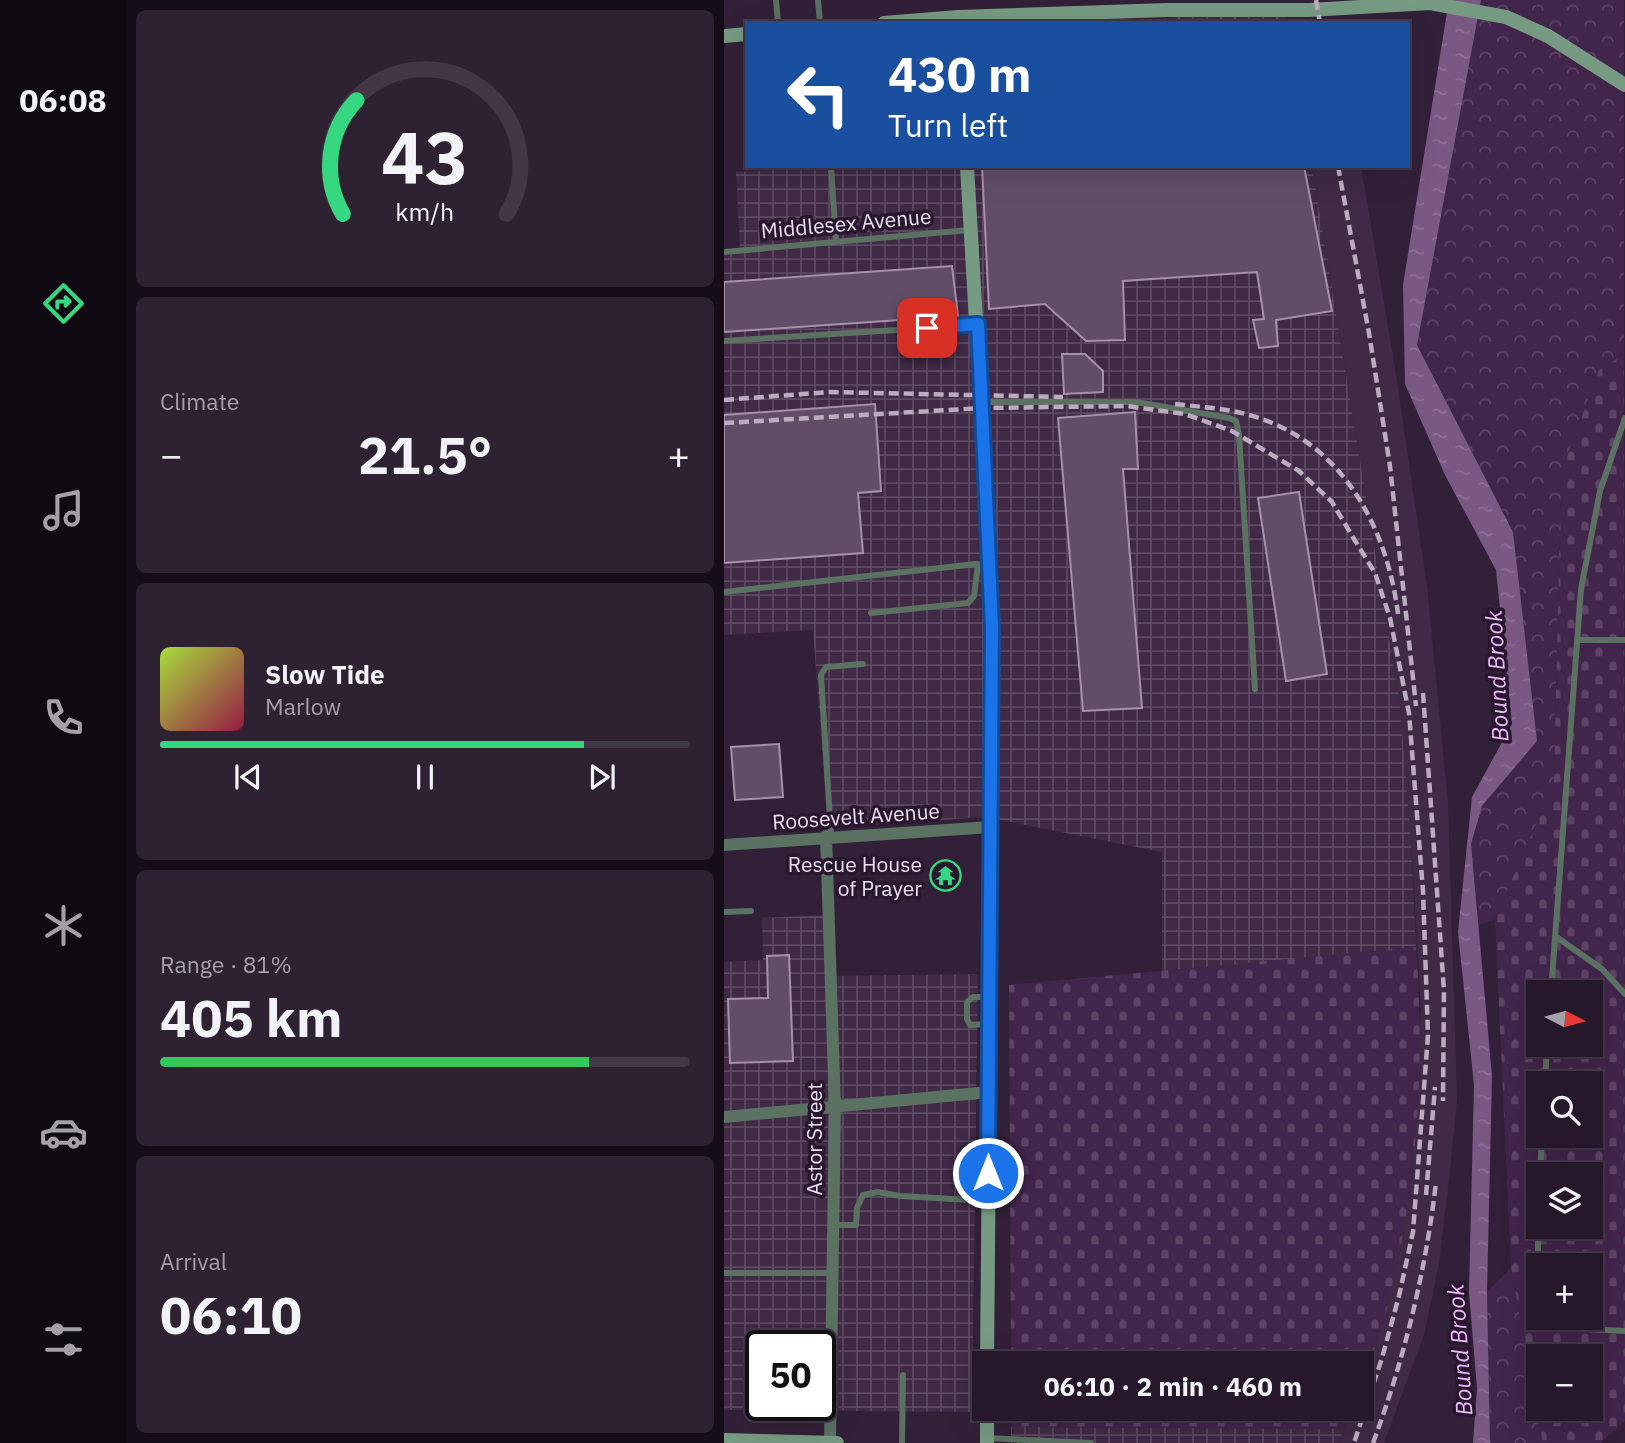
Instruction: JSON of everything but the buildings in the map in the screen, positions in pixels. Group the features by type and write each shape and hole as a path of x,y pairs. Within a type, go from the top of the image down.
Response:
{"main road":[{"path":"957,0 958,20"},
{"path":"933,21 1167,5 1309,10 1431,2 1506,17 1548,36 1625,85"},
{"path":"724,36 745,34"},
{"path":"967,168 982,401 983,563 993,684 987,1351"},
{"path":"987,1421 987,1441"},
{"path":"733,1441 837,1443"}],"street":[{"name":"Roosevelt Avenue","path":"724,845 991,827"},
{"name":"Astor Street","path":"828,836 835,1108 830,1443"},
{"path":"724,1117 989,1091"}],"lane":[{"path":"776,0 778,21"},
{"path":"818,0 820,21"},
{"path":"831,168 836,242"},
{"name":"Middlesex Avenue","path":"724,253 971,229"},
{"path":"724,341 978,324"},
{"path":"982,401 1136,402 1236,421 1255,689"},
{"path":"1552,980 1581,589 1600,491 1625,418"},
{"path":"724,592 983,563 974,596 968,603 872,613"},
{"path":"1577,640 1625,640"},
{"path":"828,836 821,674 826,667 863,664"},
{"path":"724,912 751,911"},
{"path":"1555,936 1602,969 1625,994"},
{"path":"989,997 973,997 967,1002 967,1019 970,1025 989,1024"},
{"path":"833,1225 856,1225 857,1208 863,1195 878,1192 900,1196 988,1200"},
{"path":"724,1273 832,1273"},
{"path":"1603,1330 1625,1331"},
{"path":"902,1443 903,1375"},
{"path":"987,1441 1091,1443"}],"shaded area":[{"path":"1285,4 1288,21 1145,21"},
{"path":"1312,168 1361,168 1395,368 1427,586 1448,803 1457,1099 1439,1263 1424,1335 1384,1443 1339,1443 1347,1421 1374,1421 1373,1351 1382,1326 1401,1247 1413,1150 1421,1010 1400,705"},
{"path":"1312,168 1400,705 1416,947 1162,972 1162,852 985,817 828,828 813,630 724,635 724,252 740,250 736,172 788,169"},
{"path":"829,915 831,976 978,974 972,1412 836,1411 836,1330 745,1330 745,1410 724,1410 724,962 763,960 762,918"},
{"path":"1011,1427 1344,1429 1339,1443 1011,1443"}],"green space":[{"path":"1481,0 1624,0 1624,354 1599,370 1561,473 1554,783 1495,919 1479,925 1471,844 1482,806 1537,741 1513,532 1417,345"},
{"path":"1624,354 1625,1421 1600,1443 1543,1443 1539,1421 1603,1421 1603,1344 1526,1344 1526,1350 1511,1268 1495,919 1554,783 1561,473 1599,370"},
{"path":"1416,947 1420,1042 1416,1137 1411,1184 1394,1278 1374,1351 1011,1351 1009,985"},
{"path":"1511,1268 1526,1350 1526,1421 1539,1421 1543,1443 1490,1443 1487,1292"},
{"path":"1011,1421 1347,1421 1344,1429 1011,1427"}],"water":[{"path":"1449,0 1481,0 1417,345 1513,532 1537,741 1482,806 1471,844 1492,1076 1487,1292 1490,1443 1473,1443 1477,1388 1469,1292 1474,1085 1458,932 1472,797 1512,724 1496,570 1445,475 1405,384 1403,285"}],"railway":[{"path":"1316,0 1320,21"},
{"path":"1338,168 1390,466 1416,706"},
{"path":"724,400 829,392 1063,397"},
{"path":"1175,404 1240,413 1281,427 1310,444 1334,466 1354,491 1383,549 1398,614"},
{"path":"724,423 983,408 1126,406 1185,414 1232,431 1299,471 1332,502 1375,573 1390,618 1409,713 1423,891 1428,1035 1413,1232 1382,1358 1354,1443"},
{"path":"1423,693 1444,991 1443,1101"},
{"path":"1426,1195 1435,1087"},
{"path":"1373,1443 1395,1380 1412,1314 1436,1182"}],"place":[{"name":"Rescue House of Prayer","path":"945,876"}],"route":[{"path":"927,328 978,324 991,563 993,697 988,1173"}],"water label":[{"name":"Bound Brook","path":"1496,676"},
{"name":"Bound Brook","path":"1459,1350"}]}
